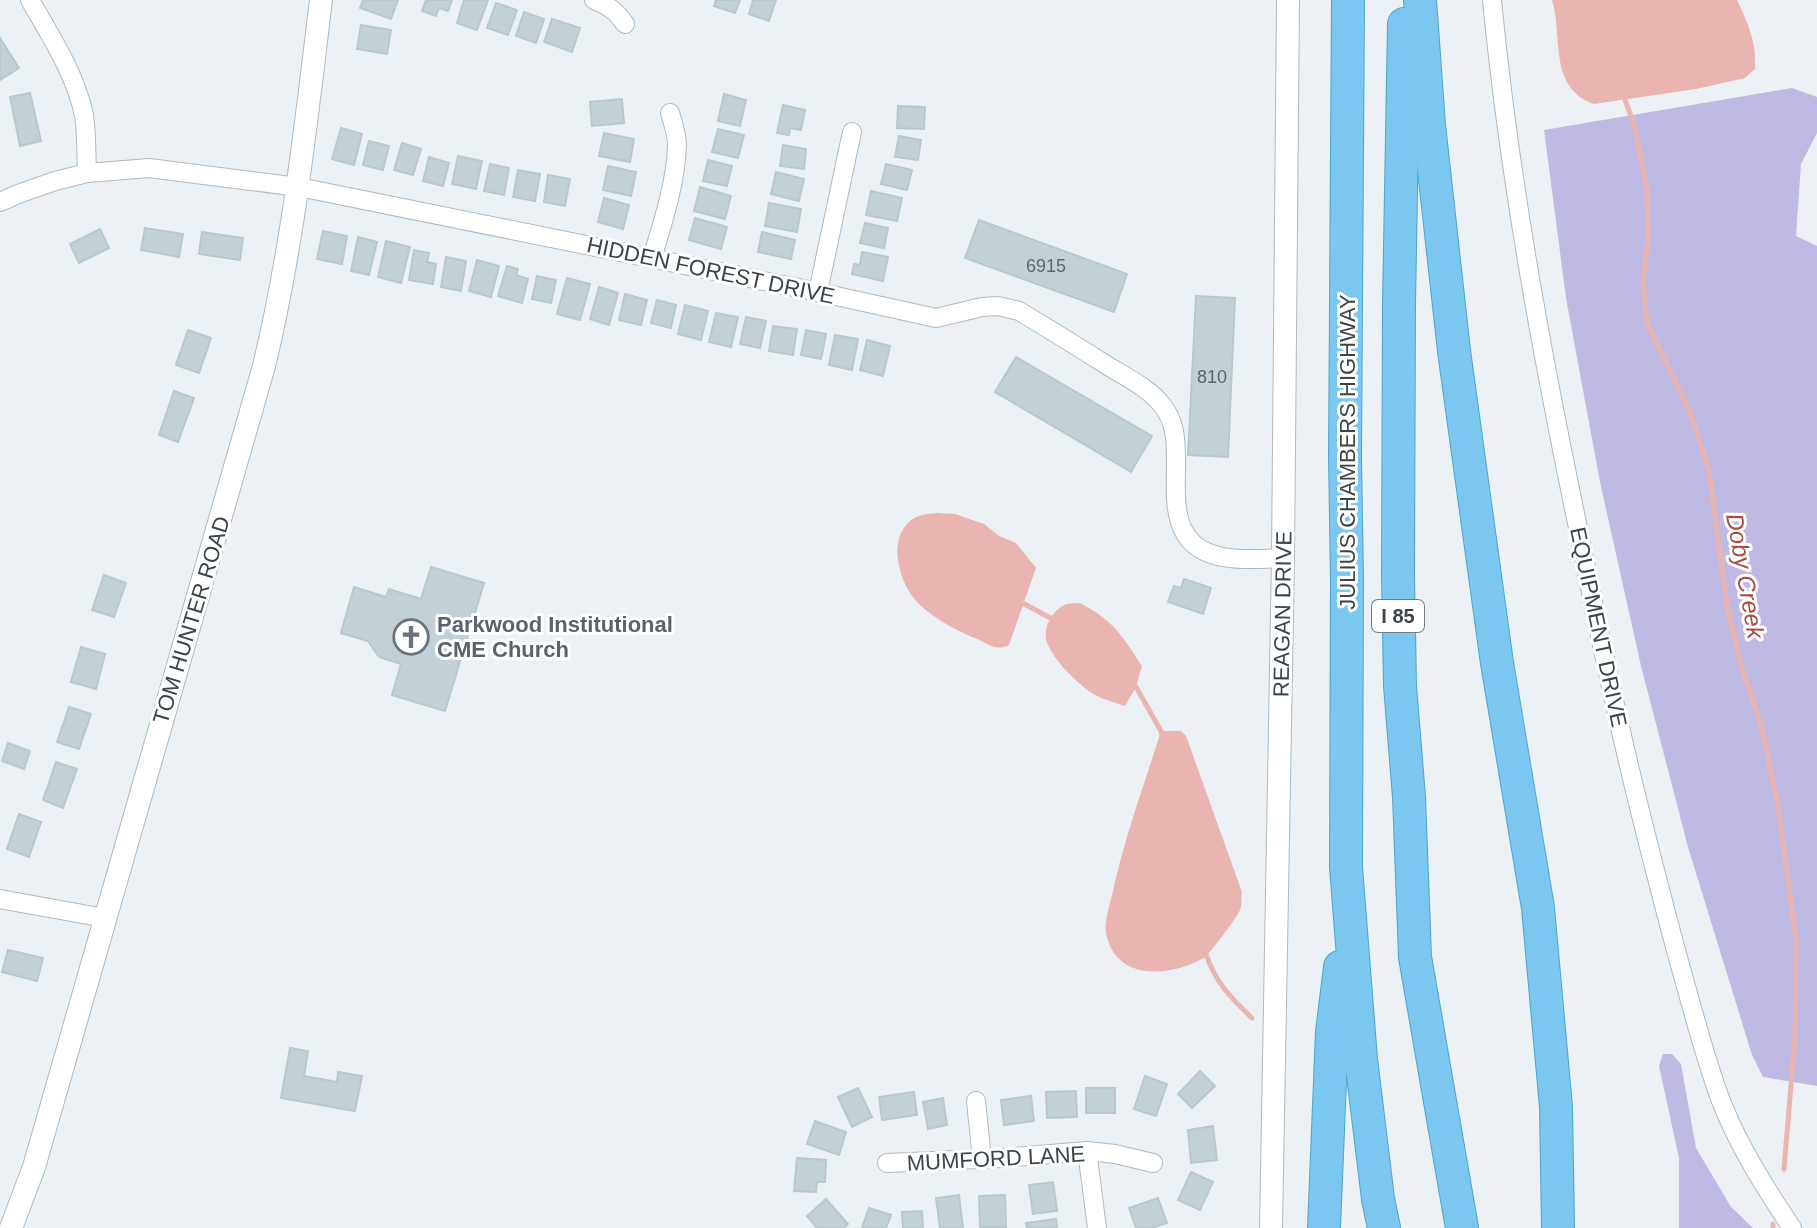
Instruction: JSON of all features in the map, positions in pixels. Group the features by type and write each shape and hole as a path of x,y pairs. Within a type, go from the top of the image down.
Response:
{"highway":[{"name":"JULIUS CHAMBERS HIGHWAY","path":"1348,0 1345,830 1348,905"},
{"name":"I 85","path":"1404,0 1399,304 1400,686 1409,797 1415,957 1462,1228"},
{"path":"1420,0 1429,125 1454,351 1497,663 1538,908 1556,1107 1558,1228"},
{"path":"1324,1228 1332,1032 1348,905"},
{"name":"I 85","path":"1348,905 1361,1059 1384,1228"}],"street":[{"path":"30,0 60,51 74,83 84,117 87,173"},
{"name":"TOM HUNTER ROAD","path":"11,1228 34,1167 264,366 299,187 321,0"},
{"path":"594,0 610,6 625,24"},
{"name":"REAGAN DRIVE","path":"1271,1228 1283,558 1288,0"},
{"name":"EQUIPMENT DRIVE","path":"1492,0 1509,150 1552,407 1629,769 1705,1056 1734,1131 1764,1187 1792,1228"},
{"path":"652,258 675,160 677,142 670,113"},
{"path":"818,292 852,132"},
{"name":"HIDDEN FOREST DRIVE","path":"0,202 55,181 87,173 149,168 299,187 936,318 982,307 998,306 1019,311 1139,385 1161,403 1173,423 1176,496 1180,521 1187,537 1203,550 1223,557 1245,560 1283,558"},
{"path":"0,899 105,918"},
{"path":"976,1101 982,1159"},
{"path":"1087,1151 1097,1228"},
{"name":"MUMFORD LANE","path":"887,1163 1087,1151 1153,1163"}],"shaded area":[{"path":"1552,0 1737,0 1753,42 1755,69 1745,78 1696,89 1594,104 1579,96 1563,74"},
{"path":"1792,88 1817,97 1817,133 1801,164 1796,236 1817,246 1817,1086 1763,1077 1752,1055 1688,847 1641,666 1600,482 1566,298 1544,130"},
{"path":"936,513 955,514 984,524 999,536 1016,543 1036,568 1009,645 995,647 958,630 939,620 910,593 899,567 899,539 911,520"},
{"path":"1080,603 1116,629 1142,666 1136,687 1125,706 1089,691 1064,668 1048,645 1046,633 1052,616 1067,604"},
{"path":"1161,731 1181,731 1186,736 1242,892 1238,914 1204,958 1177,969 1148,971 1122,962 1113,952 1106,927 1122,853"},
{"path":"1663,1054 1672,1054 1681,1064 1696,1148 1731,1207 1753,1228 1679,1228 1679,1158 1659,1066"}],"building":[{"path":"363,0 398,0 391,19 360,8"},
{"path":"426,0 452,0 448,11 439,8 436,16 422,11"},
{"path":"464,0 488,0 477,30 457,23"},
{"path":"716,0 740,0 735,13 714,6"},
{"path":"753,0 776,0 769,21 749,14"},
{"path":"496,3 517,10 508,35 487,28"},
{"path":"524,12 544,19 536,43 516,36"},
{"path":"552,19 580,28 572,52 544,42"},
{"path":"361,25 391,30 387,54 357,49"},
{"path":"0,38 19,68 0,80"},
{"path":"30,93 41,141 20,146 10,97"},
{"path":"724,94 746,100 740,126 718,121"},
{"path":"622,99 624,123 592,126 590,102"},
{"path":"783,105 805,110 801,130 790,128 789,135 777,133"},
{"path":"898,106 925,107 924,129 897,128"},
{"path":"341,128 362,134 354,165 332,159"},
{"path":"718,129 744,135 738,158 712,152"},
{"path":"604,133 634,139 630,162 599,156"},
{"path":"899,136 921,140 918,160 895,157"},
{"path":"369,141 389,146 383,170 363,165"},
{"path":"402,143 421,149 413,175 394,170"},
{"path":"783,145 806,149 804,169 780,166"},
{"path":"458,156 482,161 476,189 452,184"},
{"path":"429,157 449,163 443,186 423,181"},
{"path":"708,160 732,166 727,186 703,181"},
{"path":"490,164 509,168 504,195 484,191"},
{"path":"886,164 912,170 907,190 881,184"},
{"path":"608,166 636,172 631,196 603,190"},
{"path":"518,170 540,174 535,201 513,197"},
{"path":"776,172 804,179 799,201 771,194"},
{"path":"548,175 570,179 565,206 544,202"},
{"path":"700,187 731,196 725,219 694,211"},
{"path":"871,191 902,198 897,221 866,215"},
{"path":"604,198 629,205 623,229 598,222"},
{"path":"769,203 801,209 797,232 765,226"},
{"path":"695,218 727,227 721,249 689,240"},
{"path":"979,220 1127,274 1114,312 965,258"},
{"path":"865,223 888,228 884,248 860,243"},
{"path":"145,228 183,234 179,257 141,250"},
{"path":"100,229 109,248 79,263 70,244"},
{"path":"323,231 347,236 342,264 317,259"},
{"path":"202,232 243,238 240,260 199,254"},
{"path":"762,232 795,240 791,259 758,252"},
{"path":"358,237 377,242 369,275 351,271"},
{"path":"386,241 410,247 401,283 378,277"},
{"path":"414,250 429,253 427,262 436,264 433,284 409,280"},
{"path":"862,252 888,257 883,281 852,274 854,264 860,265"},
{"path":"446,257 466,261 461,291 441,287"},
{"path":"477,260 499,266 491,297 469,291"},
{"path":"507,266 518,269 516,275 528,279 522,303 498,296"},
{"path":"537,276 556,280 551,303 532,299"},
{"path":"567,278 590,284 580,320 557,314"},
{"path":"599,287 618,293 609,325 590,319"},
{"path":"625,294 647,300 641,325 619,320"},
{"path":"1196,296 1235,298 1228,457 1188,455"},
{"path":"657,300 676,305 671,328 651,323"},
{"path":"685,305 708,311 701,340 678,334"},
{"path":"716,313 738,317 731,347 709,342"},
{"path":"746,317 766,321 760,348 740,344"},
{"path":"773,326 797,329 793,355 769,351"},
{"path":"188,330 211,338 199,373 176,365"},
{"path":"806,330 826,334 821,359 801,355"},
{"path":"835,335 858,339 852,370 829,365"},
{"path":"867,340 890,346 883,376 860,370"},
{"path":"1016,357 1152,436 1131,472 995,392"},
{"path":"174,391 194,398 178,442 159,435"},
{"name":"Parkwood Institutional CME Church","path":"431,567 484,583 445,711 392,695 401,664 379,657 368,641 341,633 354,587 386,597 389,589 421,599"},
{"path":"104,575 126,583 114,617 92,610"},
{"path":"1184,579 1211,588 1203,614 1168,602 1174,586 1181,588"},
{"path":"81,647 105,654 96,689 71,682"},
{"path":"69,707 91,714 79,749 57,742"},
{"path":"8,743 30,751 24,769 2,761"},
{"path":"56,762 77,769 63,808 43,800"},
{"path":"19,814 41,822 29,857 7,849"},
{"path":"8,950 43,958 37,981 2,972"},
{"path":"290,1048 308,1051 304,1076 337,1082 338,1072 362,1076 355,1111 281,1098"},
{"path":"1200,1071 1215,1086 1192,1108 1178,1094"},
{"path":"1145,1076 1167,1084 1156,1116 1134,1109"},
{"path":"858,1088 872,1117 852,1127 838,1097"},
{"path":"1086,1088 1115,1088 1115,1113 1086,1113"},
{"path":"1076,1091 1077,1117 1047,1118 1046,1092"},
{"path":"914,1092 917,1115 882,1120 879,1097"},
{"path":"1031,1096 1034,1121 1004,1125 1001,1100"},
{"path":"943,1098 947,1125 928,1129 923,1102"},
{"path":"815,1121 846,1132 839,1155 807,1144"},
{"path":"1213,1126 1217,1160 1191,1163 1188,1130"},
{"path":"797,1158 826,1160 825,1182 817,1182 816,1192 794,1191"},
{"path":"1191,1172 1213,1182 1200,1210 1178,1200"},
{"path":"1053,1182 1057,1211 1033,1214 1029,1185"},
{"path":"959,1195 963,1228 940,1228 936,1198"},
{"path":"1005,1195 1006,1227 980,1227 979,1196"},
{"path":"1158,1198 1167,1223 1152,1228 1136,1228 1129,1208"},
{"path":"826,1199 848,1224 844,1228 817,1228 807,1216"},
{"path":"869,1208 891,1215 886,1228 862,1228"},
{"path":"922,1211 923,1228 903,1228 902,1212"},
{"path":"1056,1219 1057,1228 1027,1228 1026,1223"}],"waterway":[{"name":"Doby Creek","path":"1625,96 1647,187 1648,239 1643,282 1647,323 1690,412 1709,470 1727,606 1740,662 1762,728 1779,811 1796,940 1795,1037 1784,1169"},
{"path":"1019,601 1056,621"},
{"path":"1132,683 1162,736"},
{"path":"1206,954 1224,989 1252,1018"}],"place":[{"name":"Parkwood Institutional CME Church","path":"411,637"}]}
